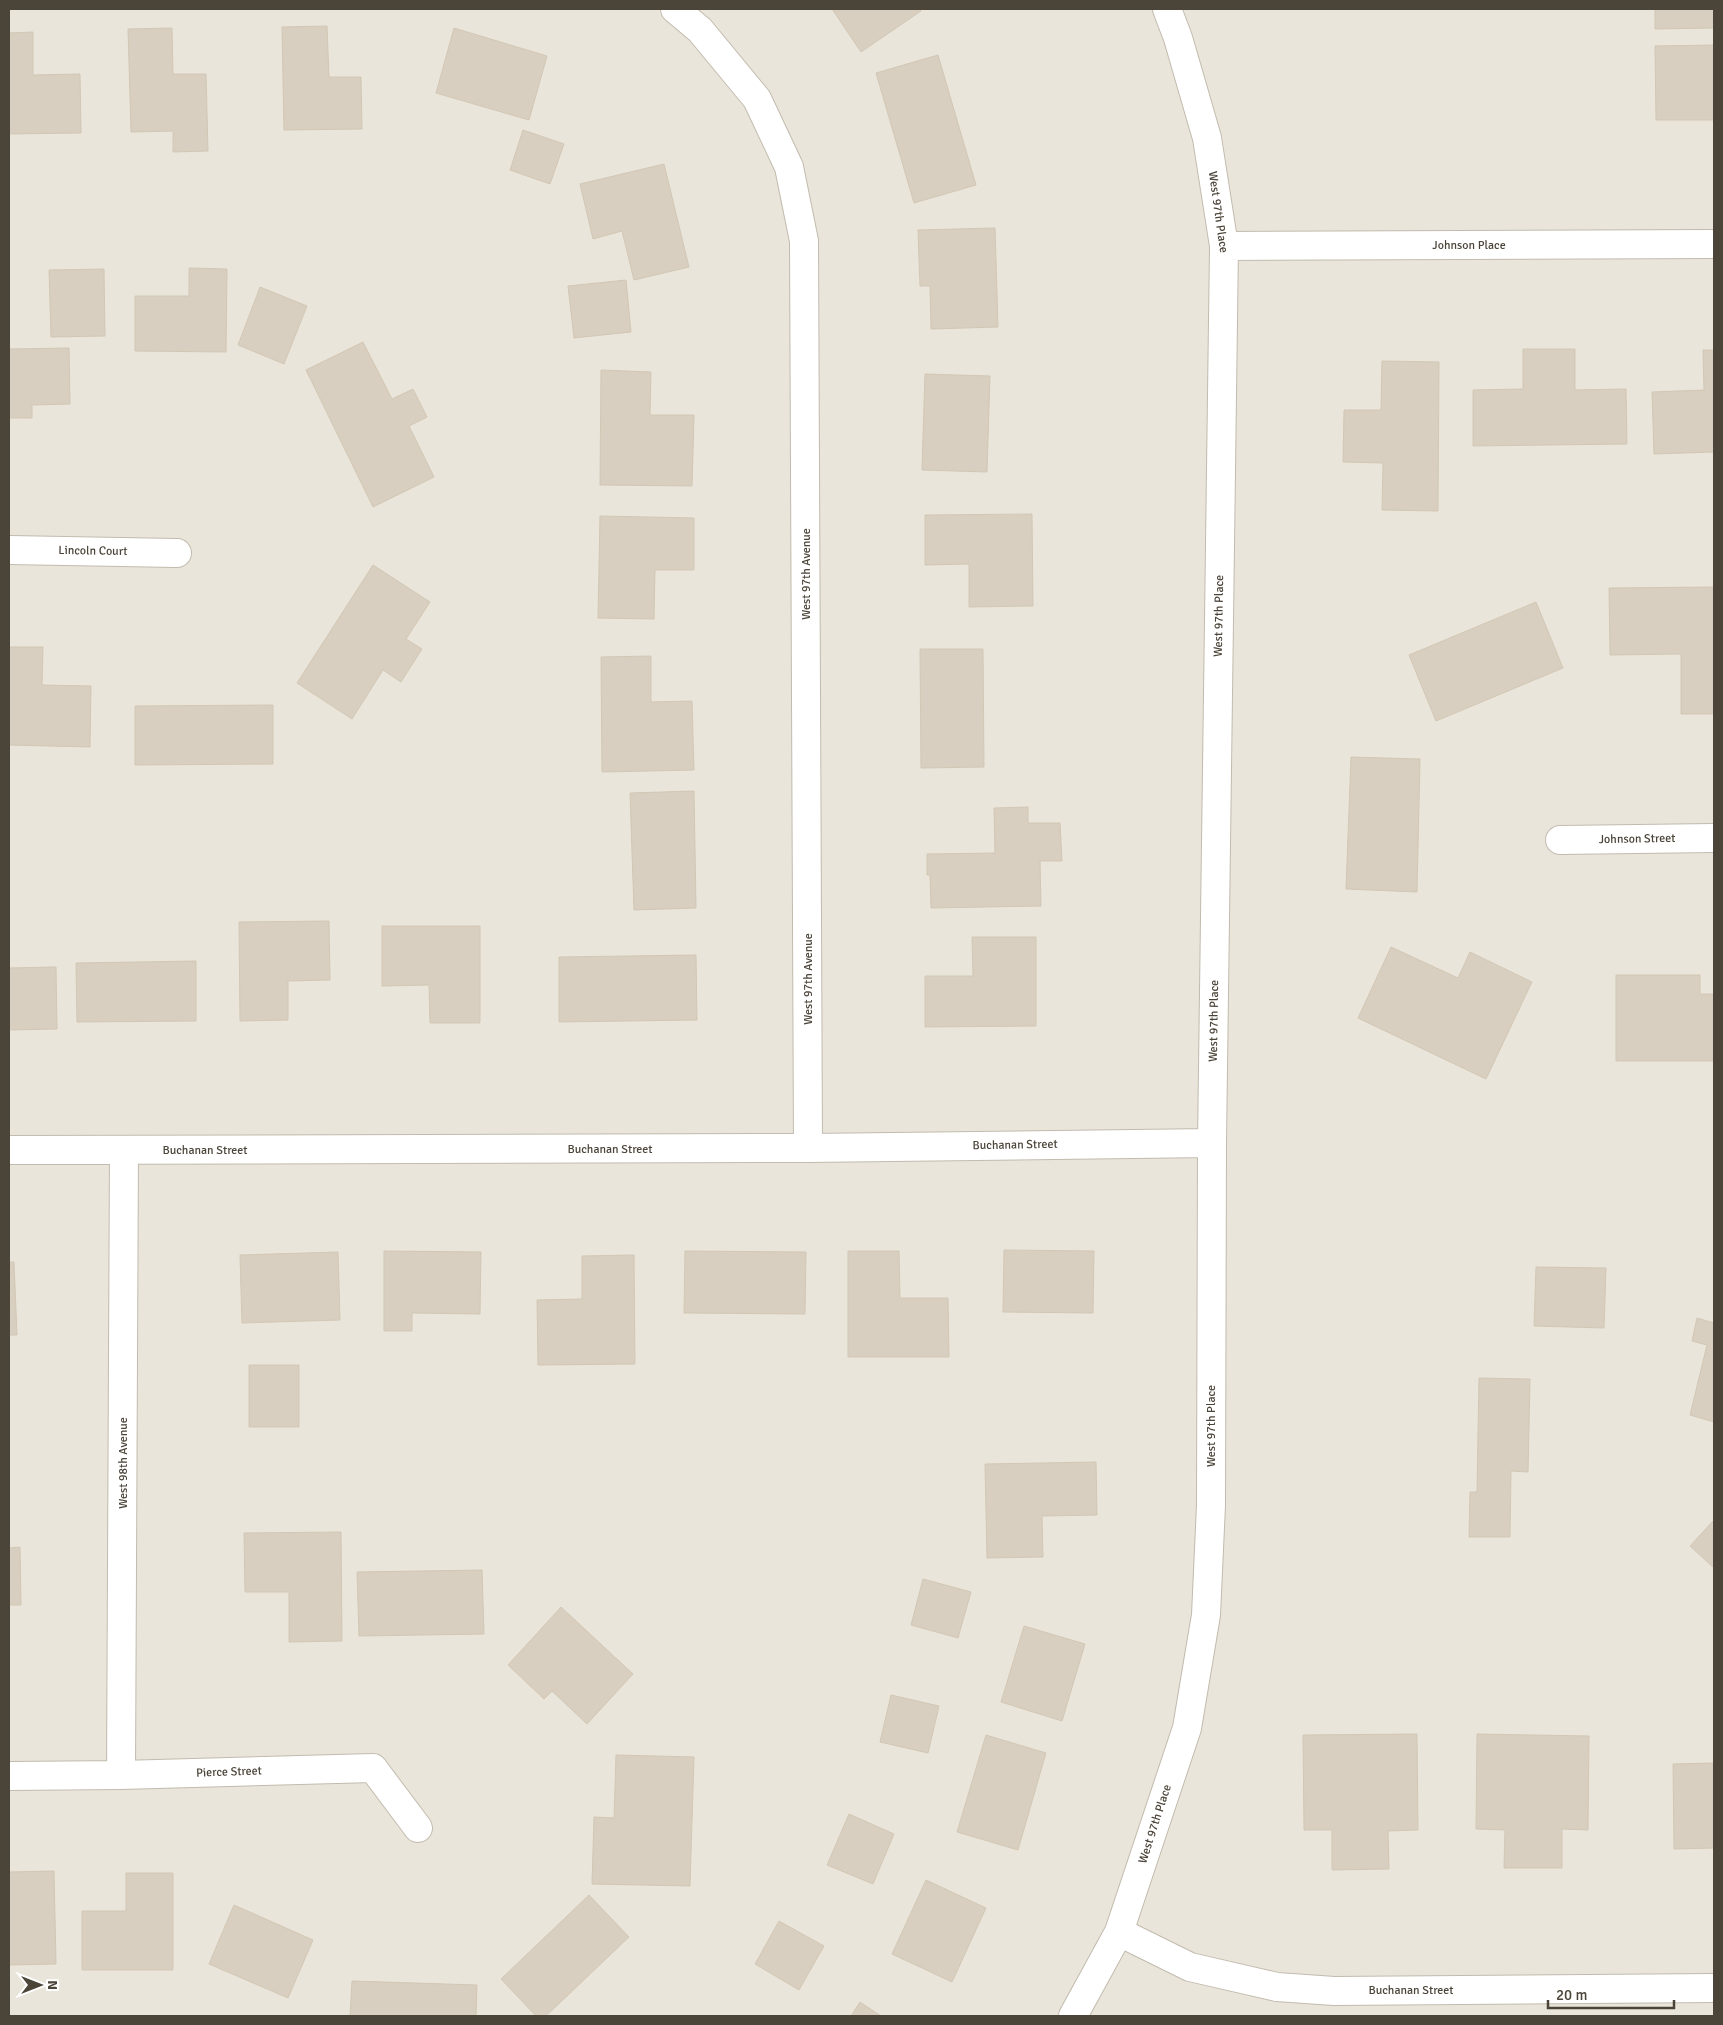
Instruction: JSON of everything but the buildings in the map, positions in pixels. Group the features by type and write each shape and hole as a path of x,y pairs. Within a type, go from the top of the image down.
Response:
{"street":[{"name":"West 97th Avenue","path":"675,9 700,30 757,99 790,167 804,241 808,1148"},
{"name":"West 97th Place","path":"1073,2016 1119,1932 1187,1728 1206,1615 1211,1505 1212,1143 1224,246 1207,138 1178,38 1167,9"},
{"name":"Johnson Place","path":"1224,246 1714,244"},
{"name":"Lincoln Court","path":"9,550 177,553"},
{"name":"Johnson Street","path":"1560,840 1714,838"},
{"name":"Buchanan Street","path":"9,1150 808,1148 1212,1143"},
{"name":"West 98th Avenue","path":"122,1775 124,1150"},
{"name":"Pierce Street","path":"9,1776 373,1768 418,1828"},
{"name":"Buchanan Street","path":"1119,1932 1190,1967 1277,1987 1334,1991 1714,1988"}],"shaded area":[{"path":"9,9 1714,9 1714,2016 9,2016"}]}
